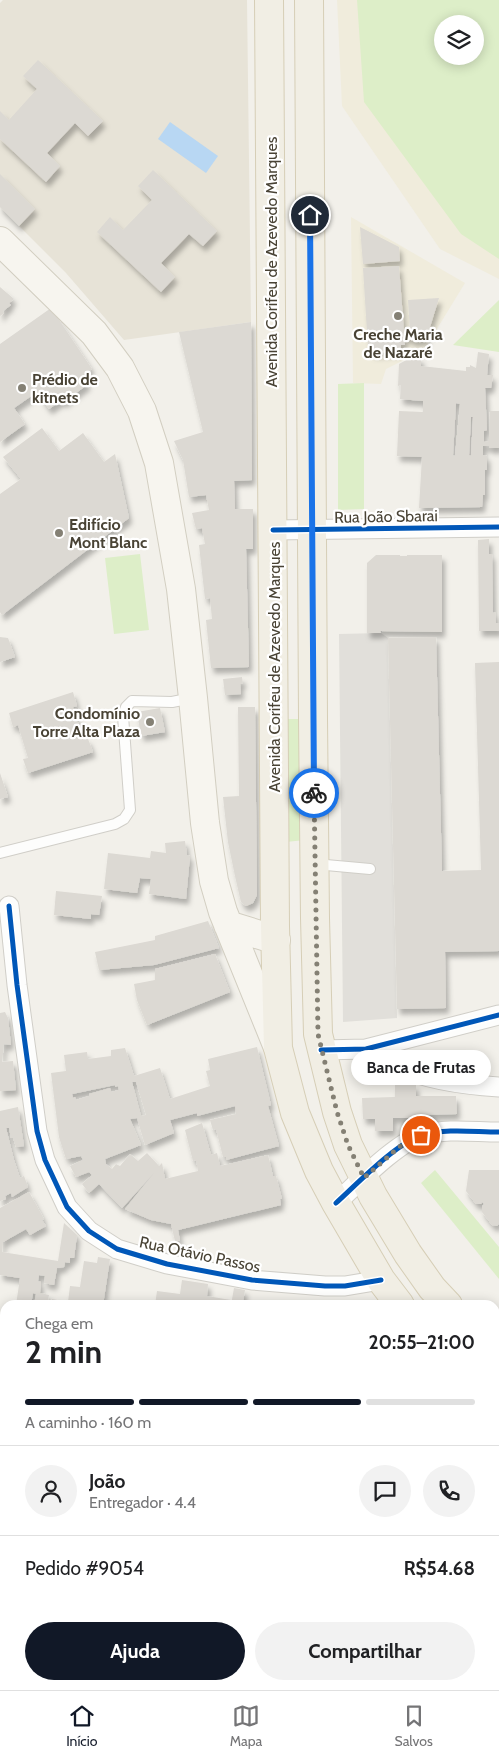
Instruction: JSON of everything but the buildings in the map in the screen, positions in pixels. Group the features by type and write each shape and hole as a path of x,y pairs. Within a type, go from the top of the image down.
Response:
{"main road":[{"name":"Avenida Corifeu de Azevedo Marques","path":"269,0 278,1048 295,1113 319,1171 381,1280 396,1300"},
{"path":"309,0 314,864 318,1034 342,1130 364,1178 408,1254 432,1288 443,1300"},
{"path":"0,241 94,333 120,368 142,412 159,463 181,589 194,698 205,823 212,871 218,899 278,1048"},
{"path":"228,925 276,940 299,950 317,976"}],"street":[{"name":"Rua João Sbarai","path":"273,530 499,527"},
{"name":"Rua Otávio Passos","path":"9,906 9,984 44,1160 67,1207 89,1231 117,1249 167,1264 252,1280 324,1286 345,1286 381,1280"},
{"path":"321,1050 366,1049 499,1015"},
{"path":"366,1049 401,1068 428,1076 499,1087"},
{"path":"336,1203 399,1147 421,1135 442,1132 499,1132"}],"lane":[{"path":"0,853 116,824 124,820 130,810 123,716 126,707 132,702 172,702 194,698"},
{"path":"314,864 370,869"}],"shaded area":[{"path":"3,0 247,0 251,322 124,340 66,273 0,207 0,3"},
{"path":"337,0 499,0 499,279 440,249 342,106"},
{"name":"Creche Maria de Nazaré","path":"351,217 465,283 424,350 386,369 381,384 353,383"},
{"path":"381,633 388,638 397,1018 343,1022 339,634"}],"green space":[{"path":"357,0 499,0 499,259 461,234 364,102"},
{"path":"499,300 499,352 453,345"},
{"path":"364,383 364,509 338,510 338,384"},
{"path":"140,554 149,630 114,634 105,558"},
{"path":"285,719 305,719 305,840 286,842"},
{"path":"435,1170 499,1247 499,1279 421,1183"}],"water":[{"path":"170,122 218,156 206,173 158,139"}],"cycle path":[{"path":"273,530 499,527"},
{"path":"9,906 17,985 37,1131 45,1160 67,1207 89,1231 117,1249 167,1264 252,1280 325,1286 345,1286 381,1280"},
{"path":"321,1050 366,1049 499,1015"},
{"path":"336,1203 390,1154 413,1139 441,1132 499,1132"}],"way so far":[{"path":"314,793 318,1034 342,1130 364,1178 399,1147 421,1135"}],"place":[{"name":"Creche Maria de Nazaré","path":"398,316"},
{"name":"Prédio de kitnets","path":"22,388"},
{"name":"Edifício Mont Blanc","path":"59,533"},
{"name":"Condomínio Torre Alta Plaza","path":"150,722"},
{"name":"Banca de Frutas","path":"421,1135"}],"route":[{"path":"310,215 314,793"}]}
